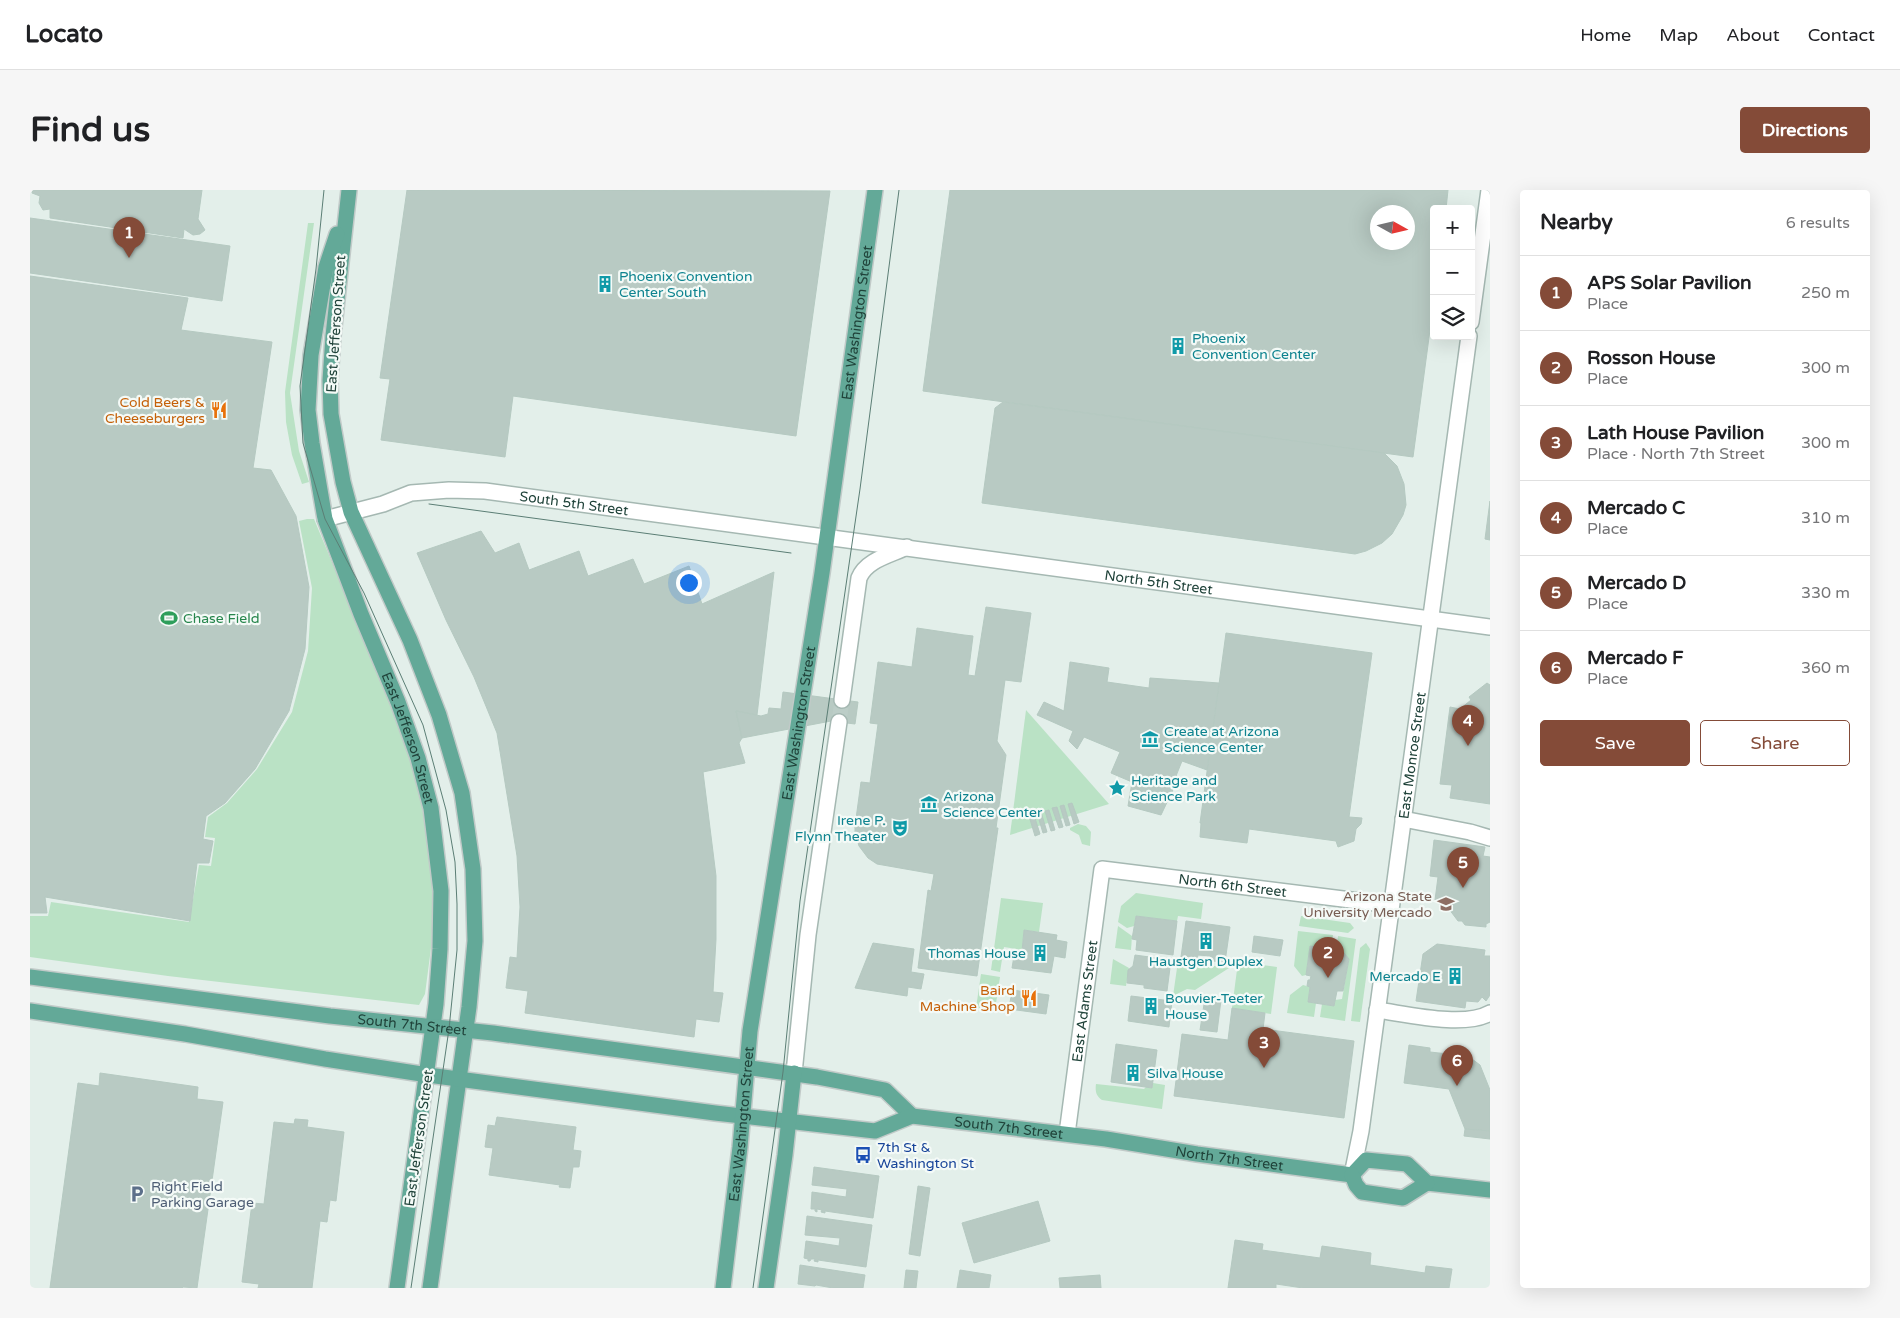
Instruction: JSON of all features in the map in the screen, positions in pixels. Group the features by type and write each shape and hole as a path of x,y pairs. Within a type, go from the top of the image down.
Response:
{"main road":[{"name":"East Washington Street","path":"723,1288 744,1115 750,1031 826,536 875,190"},
{"name":"East Jefferson Street","path":"348,196 330,380 331,414 343,482 351,512 410,640 439,715 462,793 473,869 475,941 466,1030 430,1288"},
{"name":"East Jefferson Street","path":"348,196 326,267 311,355 308,410 312,443 325,519 361,614 398,702 418,758 431,808 441,891 440,949 434,1027 397,1288"},
{"name":"South 7th Street","path":"30,977 275,1010 466,1030 794,1073"},
{"path":"30,1011 185,1034 428,1075 569,1095 744,1115 789,1121 875,1131 912,1116 885,1090 794,1073 789,1121 766,1288"},
{"name":"South 7th Street","path":"912,1116 1106,1139"},
{"name":"North 7th Street","path":"1106,1139 1197,1154 1352,1175"},
{"path":"1427,1182 1403,1198 1362,1192 1356,1185 1352,1175 1366,1160 1407,1164 1427,1182 1490,1190"}],"street":[{"path":"1475,295 1489,190"},
{"name":"East Monroe Street","path":"1352,1175 1361,1131 1468,340"},
{"name":"South 5th Street","path":"325,519 420,492 450,490 485,491 826,536"},
{"name":"North 5th Street","path":"826,536 1490,627"},
{"path":"842,700 859,578 863,569 871,563 907,547"},
{"path":"794,1073 808,935 839,722"},
{"path":"1403,820 1470,832 1490,838"},
{"name":"North 6th Street","path":"1102,869 1391,905"},
{"name":"East Adams Street","path":"1067,1134 1102,869"},
{"path":"1377,1010 1464,1020 1484,1017 1490,1014"}],"green space":[{"path":"308,223 314,223 290,393 299,451 309,482 302,484 292,455 286,422 285,392"},
{"path":"314,519 392,706 412,760 422,807 434,890 431,948 425,994 419,1005 168,976 30,957 30,916 48,916 51,902 189,922 199,865 211,866 215,838 205,837 208,817 227,803 257,769 292,712 308,651 312,588 299,521"},
{"path":"1026,710 1109,804 1010,835"},
{"path":"1078,824 1086,826 1091,832 1090,846 1082,844 1079,835 1070,830 1070,828"},
{"path":"1136,893 1203,903 1201,919 1178,916 1177,921 1136,916 1134,926 1127,928 1118,922 1121,906"},
{"path":"1001,898 1043,903 1039,932 1024,930 1022,950 1004,947 1000,972 991,970"},
{"path":"1301,916 1350,923 1354,928 1348,933 1299,926"},
{"path":"1118,926 1132,936 1131,950 1115,948"},
{"path":"1298,931 1333,935 1329,948 1310,946 1306,975 1302,976 1294,966"},
{"path":"1338,936 1356,939 1345,1021 1320,1017 1322,1004 1334,1006 1335,1000 1342,999 1349,959 1344,953 1339,952"},
{"path":"1366,943 1370,949 1360,1022 1351,1021 1360,948"},
{"path":"1113,959 1129,968 1126,986 1110,984"},
{"path":"1178,961 1229,968 1195,990 1187,989 1173,996"},
{"path":"1238,962 1277,967 1271,1014 1232,1008"},
{"path":"981,974 1000,977 995,1010 976,1008"},
{"path":"1303,985 1310,987 1308,1002 1316,1003 1314,1017 1287,1013 1290,995"},
{"path":"1153,1083 1165,1085 1162,1109 1102,1100 1098,1097 1096,1091 1096,1084 1144,1089 1146,1087 1152,1088"}],"building":[{"path":"33,190 202,190 198,219 205,230 200,234 193,235 184,229 183,238 50,218 50,209 43,210 39,203 40,196 32,193"},
{"name":"Phoenix Convention Center South","path":"407,190 830,191 796,436 513,396 505,457 381,440 390,379 380,378"},
{"name":"Phoenix Convention Center","path":"950,190 1448,190 1446,205 1430,205 1430,330 1413,457 923,391"},
{"path":"30,218 230,246 222,301 30,273"},
{"name":"Chase Field","path":"30,276 188,298 181,330 272,342 253,468 271,470 296,516 309,587 305,649 289,711 255,769 225,803 206,816 203,839 213,841 209,863 197,863 190,921 45,897 47,913 30,913"},
{"path":"1003,402 1384,453 1397,466 1404,484 1406,505 1403,515 1392,534 1382,543 1355,554 982,503 995,408"},
{"path":"1490,501 1490,540 1485,539"},
{"path":"481,531 495,553 519,543 529,570 579,551 588,576 633,559 644,584 689,566 702,604 774,572 757,715 736,711 742,738 739,743 745,763 703,772 716,876 716,939 713,992 723,993 719,1022 696,1019 694,1037 525,1013 528,991 506,988 510,957 517,958 520,907 517,856 497,733 474,677 446,620 417,553"},
{"name":"Arizona Science Center","path":"986,607 1031,613 1021,682 1005,680 997,741 1006,755 996,828 998,828 977,976 918,968 928,890 931,891 934,874 877,864 868,858 859,846 855,826 861,782 870,783 878,724 870,723 878,662 912,667 917,628 973,636 968,675 975,676"},
{"path":"1226,633 1372,653 1349,817 1362,818 1361,824 1356,829 1354,841 1338,847 1336,841 1249,829 1247,843 1200,837 1200,823"},
{"name":"Create at Arizona Science Center","path":"1070,662 1109,668 1107,682 1149,688 1150,678 1219,683 1207,770 1182,761 1176,776 1179,777 1161,815 1128,806 1132,782 1111,773 1120,752 1084,737 1077,749 1069,741 1073,731 1037,715 1044,702 1064,711"},
{"path":"1487,683 1490,685 1490,804 1450,798 1452,785 1440,784 1450,707 1460,709 1471,700 1469,697"},
{"path":"783,692 858,702 855,724 831,721 742,738 736,711 761,716 768,714 769,708 781,709"},
{"path":"1072,803 1079,822 1074,824 1068,804"},
{"path":"1064,805 1070,825 1066,826 1060,806"},
{"path":"1057,807 1063,827 1059,828 1052,808"},
{"path":"1049,810 1055,830 1051,831 1045,811"},
{"path":"1041,812 1047,832 1043,833 1037,813"},
{"path":"1034,815 1040,834 1035,836 1029,816"},
{"path":"1434,840 1485,847 1483,856 1490,857 1490,922 1486,924 1486,927 1465,925 1462,921 1458,921 1449,909 1450,902 1435,900 1438,877 1430,876"},
{"path":"1136,916 1177,921 1173,955 1136,950 1137,940 1132,939"},
{"name":"Haustgen Duplex","path":"1186,921 1230,927 1225,962 1212,961 1210,956 1198,955 1197,959 1181,957"},
{"name":"Thomas House","path":"1024,930 1057,935 1056,940 1067,942 1065,958 1054,956 1051,973 1012,968 1015,950 1022,951"},
{"path":"1254,936 1283,940 1280,956 1252,952"},
{"path":"873,943 914,949 911,972 924,974 921,989 908,987 907,996 855,988"},
{"name":"Mercado E","path":"1437,944 1485,950 1484,956 1490,956 1490,995 1486,1001 1482,997 1478,1002 1466,1001 1465,1008 1416,1001 1423,954"},
{"path":"1310,946 1339,950 1349,959 1343,991 1337,991 1334,1006 1308,1002 1310,987 1307,986 1311,976 1306,975"},
{"path":"1135,955 1171,960 1167,991 1144,988 1144,985 1127,983 1128,970 1133,966"},
{"name":"Baird Machine Shop","path":"1012,990 1049,995 1046,1014 1009,1009"},
{"name":"Bouvier-Teeter House","path":"1131,996 1172,1001 1169,1027 1128,1021"},
{"path":"1205,998 1221,1000 1217,1032 1200,1030"},
{"path":"1232,1008 1265,1013 1263,1029 1354,1041 1344,1118 1174,1096 1182,1034 1228,1040"},
{"name":"Silva House","path":"1116,1044 1157,1050 1152,1088 1111,1082"},
{"path":"1409,1045 1430,1048 1430,1052 1448,1054 1449,1048 1460,1050 1480,1065 1490,1090 1490,1131 1465,1129 1449,1089 1404,1083"},
{"name":"Right Field Parking Garage","path":"100,1073 198,1087 197,1099 223,1102 197,1288 50,1288 78,1083 99,1086"},
{"path":"497,1117 576,1127 573,1150 581,1151 579,1167 573,1167 570,1188 489,1175 493,1148 485,1147 488,1125 495,1126"},
{"path":"295,1119 308,1120 307,1127 344,1132 336,1201 330,1200 327,1222 320,1221 312,1288 258,1288 259,1284 242,1282 252,1203 264,1204 274,1122 294,1124"},
{"path":"1465,1129 1490,1131 1490,1139 1464,1136"},
{"path":"814,1167 879,1176 873,1218 825,1211 825,1213 817,1209 817,1212 815,1209 811,1209 812,1192 846,1197 847,1189 812,1185"},
{"path":"918,1186 930,1188 920,1256 909,1254"},
{"path":"1038,1201 1050,1241 974,1263 962,1223"},
{"path":"807,1216 872,1225 866,1267 818,1260 818,1262 814,1261 815,1259 808,1261 808,1259 804,1258 806,1241 839,1246 840,1238 805,1235"},
{"path":"1235,1240 1263,1244 1262,1250 1320,1258 1322,1246 1371,1253 1370,1265 1425,1273 1426,1266 1452,1269 1449,1288 1303,1288 1276,1284 1276,1288 1228,1288"},
{"path":"800,1265 865,1275 863,1288 833,1288 798,1284"},
{"path":"906,1270 918,1271 916,1288 904,1288"},
{"path":"960,1270 991,1275 989,1288 957,1288"},
{"path":"1100,1275 1101,1288 1060,1288 1059,1278"}],"tunnel":[{"path":"839,722 842,700"}],"tram line":[{"path":"324,190 316,269 300,386 303,443 325,519 364,593 423,725 446,810 455,862 457,950 449,1029 411,1288"},
{"path":"753,1288 783,1072 800,901 860,489 899,190"},
{"path":"429,504 791,553"}],"place":[{"name":"APS Solar Pavilion","path":"129,258"},
{"name":"Phoenix Convention Center South","path":"605,284"},
{"name":"Phoenix Convention Center","path":"1178,346"},
{"name":"Cold Beers & Cheeseburgers","path":"219,410"},
{"name":"Chase Field","path":"169,618"},
{"name":"Create at Arizona Science Center","path":"1150,739"},
{"name":"Mercado C","path":"1468,746"},
{"name":"Heritage and Science Park","path":"1117,788"},
{"name":"Arizona Science Center","path":"929,804"},
{"name":"Irene P. Flynn Theater","path":"900,828"},
{"name":"Mercado D","path":"1463,888"},
{"name":"Arizona State University Mercado","path":"1446,904"},
{"name":"Haustgen Duplex","path":"1206,941"},
{"name":"Thomas House","path":"1040,953"},
{"name":"Mercado E","path":"1455,976"},
{"name":"Rosson House","path":"1328,978"},
{"name":"Baird Machine Shop","path":"1029,998"},
{"name":"Bouvier-Teeter House","path":"1151,1006"},
{"name":"Lath House Pavilion","path":"1264,1068"},
{"name":"Silva House","path":"1133,1073"},
{"name":"Mercado F","path":"1457,1086"},
{"name":"7th St & Washington St","path":"863,1155"},
{"name":"Right Field Parking Garage","path":"137,1194"}]}
